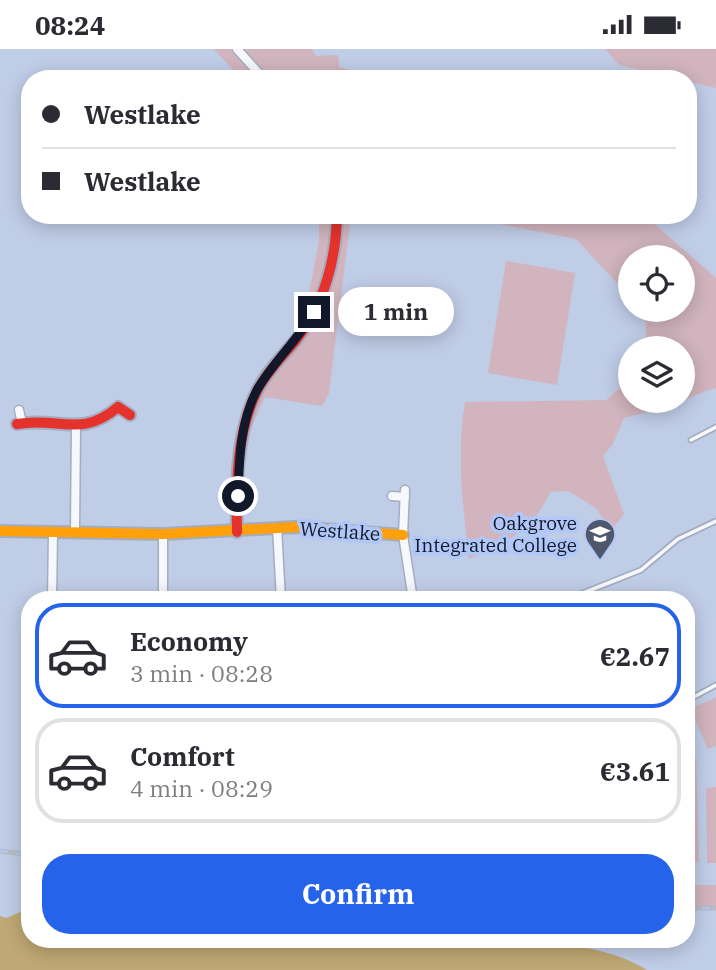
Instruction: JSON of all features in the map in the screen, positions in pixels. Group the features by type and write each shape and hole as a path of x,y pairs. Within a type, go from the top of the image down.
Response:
{"street":[{"path":"237,49 256,70"},
{"path":"237,531 239,473 246,419 257,391 314,312 325,288 336,224"},
{"path":"19,410 20,424 53,422 76,427 107,416 118,407 130,415"},
{"path":"75,531 76,427"},
{"path":"392,495 405,493 403,530"},
{"name":"Westlake","path":"277,527 281,591"},
{"name":"Westlake","path":"0,531 163,534 277,527 403,530 412,591"},
{"path":"52,591 53,532"},
{"path":"163,534 163,591"}],"lane":[{"path":"691,440 716,427"},
{"path":"588,591 641,570 678,539 716,521"},
{"path":"695,696 716,685"}],"shaded area":[{"path":"214,49 312,49 316,56 338,55 339,67 349,70 233,70"},
{"path":"605,49 716,49 716,88 697,83 697,70 640,70 619,65"},
{"path":"319,224 350,224 329,393 322,406 265,397 249,433 244,460 247,436 262,392 323,289 315,296 309,293 319,241"},
{"path":"499,224 654,224 678,245 618,245 618,284 576,239"},
{"path":"695,260 716,278 716,388 695,396 695,336 646,336 645,322 695,322"},
{"path":"506,261 575,273 557,385 488,373"},
{"path":"618,390 618,413 643,413 624,418 613,444 603,456 624,514 614,527 607,525 596,508 568,491 550,492 527,526 506,541 469,559 461,461 465,402 606,400"},
{"path":"716,697 716,746 708,749 695,720 695,707"},
{"path":"695,758 696,758 699,862 695,862"},
{"path":"716,787 716,863 707,863 706,788"},
{"path":"695,885 716,885 716,908 695,908"},
{"path":"21,912 21,948 587,948 631,961 647,970 0,970 0,916 6,918"}],"railway":[{"path":"0,851 21,854"},
{"path":"695,908 716,908"}],"traffic: slow":[{"path":"0,531 163,534 296,527 403,535"}],"traffic: jam":[{"path":"237,532 239,460 250,407 270,370 296,340 314,312 327,281 336,224"},
{"path":"17,424 81,424 105,417 118,407 130,415"}],"place":[{"name":"Oakgrove Integrated College","path":"600,561"}],"route":[{"path":"238,496 246,419 257,391 314,312"}]}
